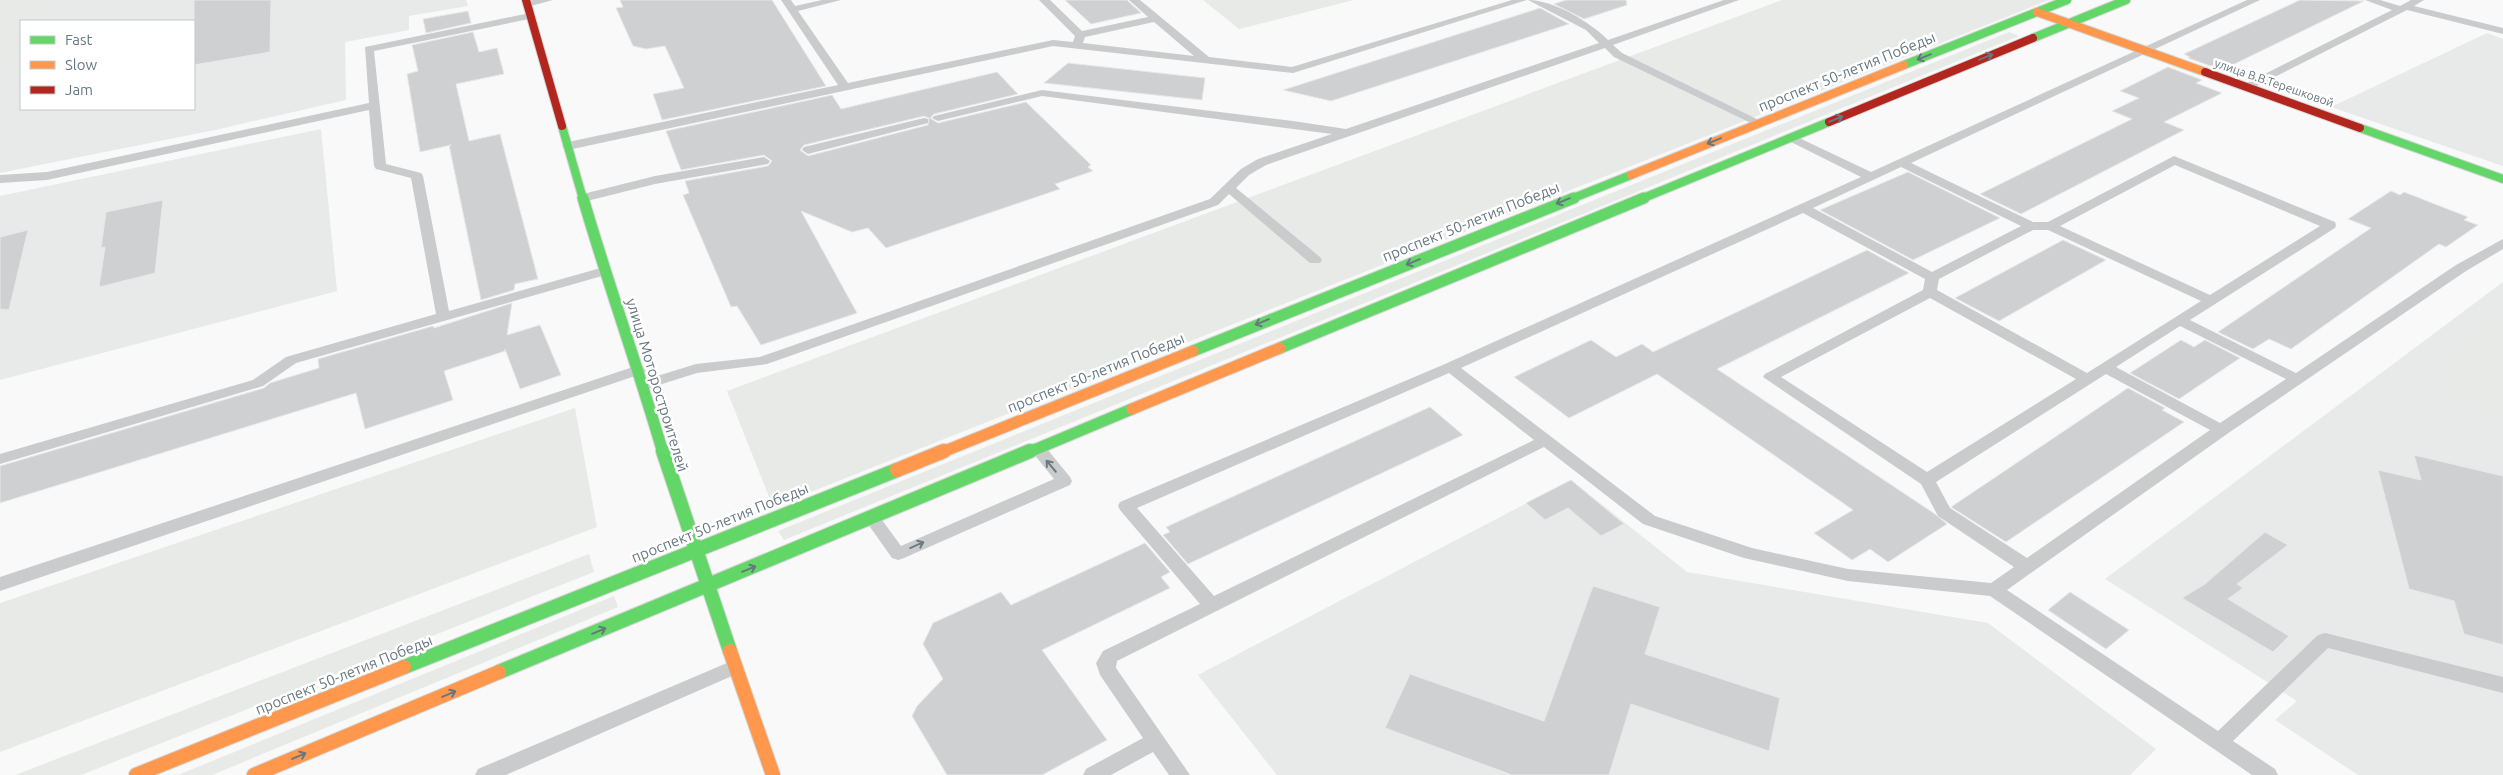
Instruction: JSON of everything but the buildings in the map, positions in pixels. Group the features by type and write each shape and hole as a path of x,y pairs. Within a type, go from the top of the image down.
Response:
{"main road":[{"name":"проспект 50-летия Победы","path":"136,775 2067,0"},
{"path":"254,775 871,516 2126,0"},
{"name":"улица Моторостроителей","path":"527,2 604,271 641,378 694,550 773,775"},
{"name":"улица В.В.Терешковой","path":"2037,12 2141,51 2503,179"}],"lane":[{"path":"527,2 548,0"},
{"path":"836,0 789,4 844,86"},
{"path":"1044,0 1080,35"},
{"path":"1134,0 1207,61"},
{"path":"568,146 1053,43 1293,70 1522,0"},
{"path":"1532,0 1590,28 1618,55 1760,123"},
{"path":"0,584 641,378 762,361 1214,202 1245,172 1262,162 1734,0"},
{"path":"1212,606 1126,506 1450,367 1872,177 2141,51 2255,0"},
{"path":"2370,0 2503,31"},
{"path":"2245,88 2419,0"},
{"path":"443,316 417,176 380,166 372,106 368,49 530,16"},
{"path":"1080,35 1156,18"},
{"path":"1077,47 1080,35"},
{"path":"938,118 1042,92 1293,124 1348,133"},
{"path":"0,179 47,176 372,106"},
{"path":"808,150 924,122"},
{"path":"1791,138 1872,177"},
{"path":"1927,480 2330,225 2174,160 2050,226"},
{"path":"583,198 655,180 764,161"},
{"path":"1902,163 2031,226 2050,226 2212,301"},
{"path":"1229,188 1315,260"},
{"path":"1804,208 1932,277"},
{"path":"1932,277 2031,226"},
{"path":"1994,590 2028,568 2221,430 2461,268 2503,243"},
{"path":"0,459 258,383 291,360 604,271"},
{"path":"1930,292 1932,277"},
{"path":"1930,292 2087,379"},
{"path":"1930,292 1770,377 1927,480 1944,512 2028,568"},
{"path":"2180,321 2297,379"},
{"path":"1450,367 1649,520 1750,554 1848,575 1994,590 2268,775"},
{"path":"2105,367 2221,430"},
{"path":"1180,775 1107,670 1105,663 1110,656 1544,441"},
{"path":"871,516 898,554 1064,480 1037,448"},
{"path":"2219,742 2324,640 2503,685"},
{"path":"485,775 734,667"},
{"path":"1093,775 1155,740"}],"shaded area":[{"path":"0,0 466,0 468,6 409,16 409,30 345,42 346,100 215,130 0,173"},
{"path":"0,0 40,0 39,6 30,20 20,20 20,35 0,65"},
{"path":"1203,0 1354,0 1239,29"},
{"path":"1782,0 2049,0 773,507 727,391"},
{"path":"2009,32 2019,36 784,540 778,531"},
{"path":"2487,33 2503,39 2503,166 2331,107"},
{"path":"321,129 337,291 0,380 0,196"},
{"path":"2503,282 2503,775 2358,775 2275,720 2297,701 2105,579"},
{"path":"2503,320 2503,412 2456,389 2442,376 2441,369"},
{"path":"575,408 597,527 0,752 0,603"},
{"path":"1571,480 1687,572 1988,623 2156,749 2130,775 1277,775 1198,675"},
{"path":"589,554 594,572 81,775 15,775"},
{"path":"614,596 618,607 212,775 178,775"}],"traffic: fast":[{"path":"1904,65 2067,0"},
{"path":"2033,38 2126,0"},
{"path":"1280,348 1829,122"},
{"path":"562,126 604,271 639,370 673,486 730,651"},
{"path":"2360,128 2503,179"},
{"path":"1193,351 1631,175"},
{"path":"499,672 1132,409"},
{"path":"404,667 897,470"}],"traffic: slow":[{"path":"2037,12 2205,72"},
{"path":"1631,175 1904,65"},
{"path":"1132,409 1280,348"},
{"path":"897,470 1193,351"},
{"path":"730,651 773,775"},
{"path":"136,775 404,667"},
{"path":"254,775 499,672"}],"traffic: jam":[{"path":"526,0 562,126"},
{"path":"1829,122 2033,38"},
{"path":"2205,72 2360,128"}]}
